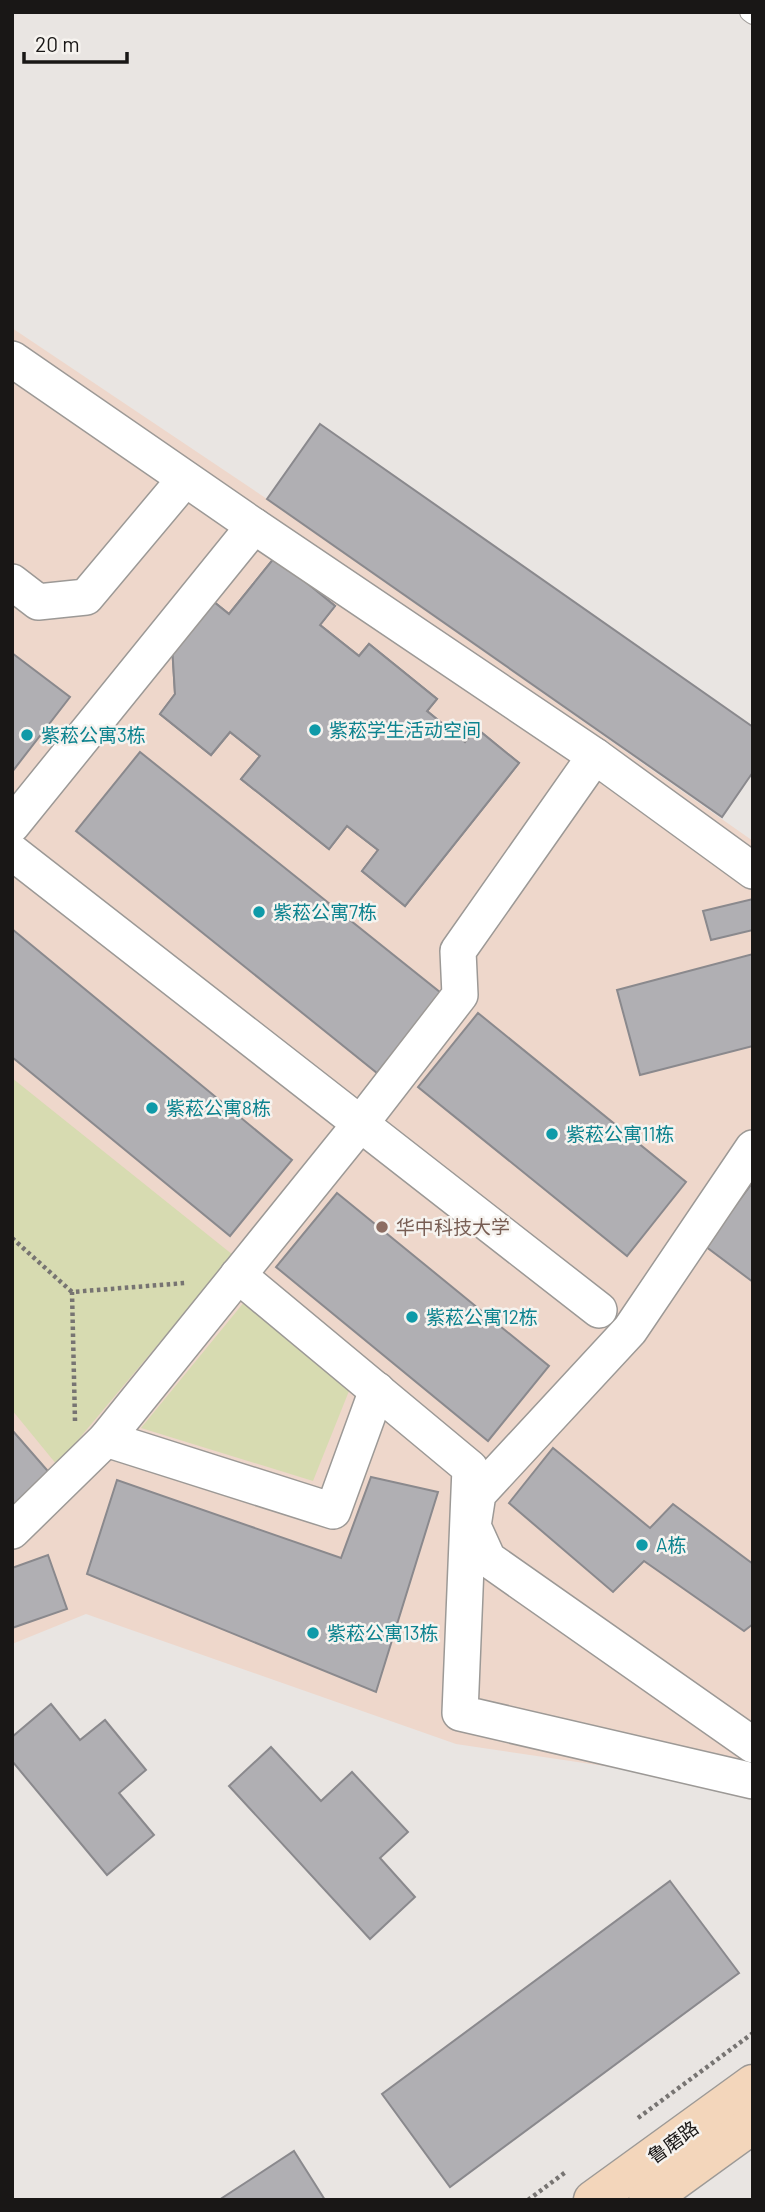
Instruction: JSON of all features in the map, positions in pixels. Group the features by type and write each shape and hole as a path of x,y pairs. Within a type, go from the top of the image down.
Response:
{"main road":[{"name":"鲁磨路","path":"593,2200 753,2084"},
{"name":"鲁磨路","path":"648,2200 753,2124"}],"street":[{"path":"12,359 185,480 594,756 753,871"},
{"path":"12,582 38,602 86,597 185,480"},
{"path":"12,825 254,526"},
{"path":"12,1531 106,1440 361,1123 460,995 458,951 594,756"},
{"path":"12,852 599,1310"},
{"path":"753,1148 630,1330 478,1494 473,1526 488,1559 753,1745"},
{"path":"237,1277 470,1468 460,1713 753,1781"},
{"path":"106,1440 333,1511 377,1390"}],"path":[{"path":"12,1238 72,1293 76,1468"},
{"path":"72,1293 237,1277"}],"shaded area":[{"name":"华中科技大学","path":"12,328 267,499 753,841 753,1788 456,1744 86,1614 12,1644"}],"green space":[{"path":"12,1078 233,1255 57,1465 12,1410"},
{"path":"245,1301 349,1391 313,1481 141,1428"}],"building":[{"path":"320,424 753,727 753,772 722,817 267,499"},
{"name":"紫菘学生活动空间","path":"275,557 335,606 320,625 359,656 369,644 437,699 427,711 465,742 476,728 519,763 405,906 362,871 378,850 347,826 329,849 241,779 260,756 230,732 211,755 160,714 175,694 172,645 209,598 229,614","holes":["304,645 449,762 409,812 270,700 296,668 289,663"]},
{"name":"紫菘学生活动空间","path":"275,557 335,606 320,625 359,656 369,644 437,699 427,711 465,742 476,728 519,763 405,906 362,871 378,850 347,826 329,849 241,779 260,756 230,732 211,755 160,714 175,694 172,645 209,598 229,614"},
{"name":"紫菘公寓3栋","path":"12,653 70,697 12,772"},
{"name":"紫菘公寓7栋","path":"140,752 441,993 377,1073 76,831"},
{"path":"753,899 753,930 711,940 703,911"},
{"name":"紫菘公寓8栋","path":"12,929 292,1160 230,1236 12,1057"},
{"path":"753,954 753,1046 640,1075 617,990"},
{"name":"紫菘公寓11栋","path":"478,1013 686,1182 627,1256 418,1087"},
{"path":"753,1182 753,1282 705,1246"},
{"name":"紫菘公寓12栋","path":"337,1193 549,1366 488,1441 276,1267"},
{"path":"12,1430 53,1477 12,1513"},
{"name":"A栋","path":"553,1448 650,1528 673,1504 753,1564 753,1624 744,1631 644,1561 613,1592 509,1503"},
{"name":"紫菘公寓13栋","path":"371,1477 438,1492 376,1692 87,1574 117,1480 341,1558"},
{"path":"48,1555 67,1609 12,1628 12,1568"},
{"path":"51,1704 80,1740 105,1720 146,1770 119,1793 154,1835 107,1875 12,1761 12,1737"},
{"path":"271,1747 321,1801 352,1772 408,1832 380,1858 415,1897 370,1939 229,1786"},
{"path":"670,1881 739,1973 450,2187 382,2094"},
{"path":"294,2151 325,2200 219,2200"}],"place":[{"name":"紫菘学生活动空间","path":"315,730"},
{"name":"紫菘公寓3栋","path":"27,735"},
{"name":"紫菘公寓7栋","path":"259,912"},
{"name":"紫菘公寓8栋","path":"152,1108"},
{"name":"紫菘公寓11栋","path":"552,1134"},
{"name":"华中科技大学","path":"382,1227"},
{"name":"紫菘公寓12栋","path":"412,1317"},
{"name":"A栋","path":"642,1545"},
{"name":"紫菘公寓13栋","path":"313,1633"}]}
